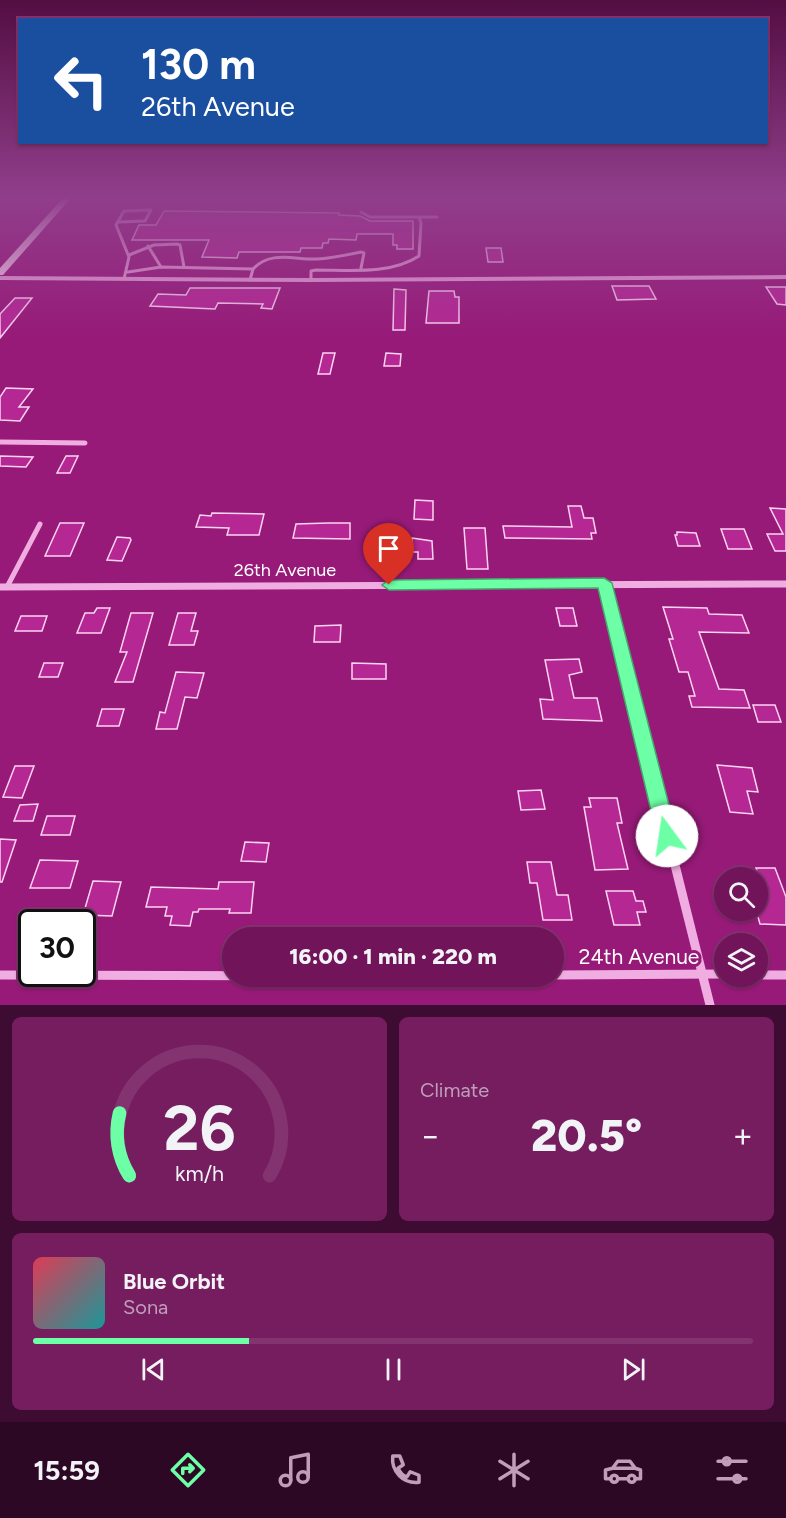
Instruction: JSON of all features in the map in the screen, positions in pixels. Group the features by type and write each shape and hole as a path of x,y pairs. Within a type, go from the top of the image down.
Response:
{"street":[{"path":"0,273 25,245"},
{"path":"0,278 311,280 786,277"},
{"path":"0,442 85,443"},
{"path":"604,583 710,1005"},
{"name":"26th Avenue","path":"3,587 786,584"},
{"path":"0,975 222,976"},
{"name":"24th Avenue","path":"564,975 714,975"},
{"path":"768,975 786,975"}],"lane":[{"path":"124,279 131,265 125,245"},
{"path":"129,255 148,246 180,245 184,267"},
{"path":"311,271 386,268 408,264 419,256 420,245"},
{"path":"148,246 160,267"},
{"path":"128,272 160,267 253,268 266,259 278,257 312,259 364,253 361,268"},
{"path":"311,280 312,259"},
{"path":"250,280 253,268"},
{"path":"3,587 40,524"}],"building":[{"path":"207,245 323,245 322,248 301,248 300,252 239,252 237,258 202,257"},
{"path":"393,245 413,245 413,249 397,249 397,245"},
{"path":"486,248 501,248 503,262 488,262"},
{"path":"612,286 649,286 656,299 617,300"},
{"path":"766,287 786,287 786,305 777,304"},
{"path":"190,288 280,288 272,309 261,308 263,304 218,303 215,309 150,306 158,294 186,295"},
{"path":"394,289 406,290 405,330 393,330"},
{"path":"429,291 454,291 455,297 459,297 459,323 426,323"},
{"path":"15,298 32,298 0,338 0,314"},
{"path":"323,353 335,353 330,374 318,374"},
{"path":"386,353 401,354 400,366 384,366"},
{"path":"6,388 33,389 19,407 29,407 20,421 0,420 0,397"},
{"path":"0,456 33,457 26,467 0,466"},
{"path":"66,456 78,456 70,473 57,473"},
{"path":"415,500 433,501 433,520 414,519"},
{"path":"568,506 581,506 584,518 593,518 596,533 591,533 592,539 505,538 503,526 572,527"},
{"path":"770,508 786,509 786,551 775,551 767,534 783,534"},
{"path":"212,513 264,514 259,535 227,535 229,528 196,527 200,515 211,516"},
{"path":"60,523 84,523 70,556 45,556"},
{"path":"350,523 350,539 293,538 296,524"},
{"path":"464,528 485,528 488,569 467,569"},
{"path":"721,529 744,529 752,549 728,549"},
{"path":"677,532 696,533 700,546 678,546 675,535"},
{"path":"117,537 131,540 122,561 107,560"},
{"path":"412,538 432,541 433,559 418,559 418,552 412,552"},
{"path":"663,607 707,608 709,614 742,615 749,633 699,632 719,689 744,690 750,708 692,707 689,696 695,696 688,672 679,672 669,639 673,639"},
{"path":"97,608 110,608 101,633 77,633 85,613 94,613"},
{"path":"556,608 573,608 577,626 560,626"},
{"path":"131,613 153,613 133,682 115,682 127,652 120,652"},
{"path":"178,613 196,613 191,631 198,631 194,645 169,645"},
{"path":"21,616 47,616 42,631 15,631"},
{"path":"341,625 340,642 314,642 315,626"},
{"path":"579,659 582,672 569,675 574,698 597,698 602,721 543,719 540,699 553,700 545,660"},
{"path":"44,663 63,663 58,677 39,677"},
{"path":"352,663 386,664 386,679 352,679"},
{"path":"176,672 204,673 197,698 185,697 177,729 156,729 160,712 165,713"},
{"path":"753,705 775,705 781,722 758,722"},
{"path":"102,709 124,709 119,726 97,726"},
{"path":"717,765 752,768 758,792 747,791 753,814 730,812"},
{"path":"15,766 34,766 22,798 3,797"},
{"path":"541,790 545,809 521,810 518,791"},
{"path":"589,798 617,798 622,823 617,823 628,869 595,870 584,807 591,807"},
{"path":"38,804 33,821 14,821 20,805"},
{"path":"47,816 75,816 70,835 41,835"},
{"path":"0,839 16,840 2,882 0,882"},
{"path":"245,842 269,843 266,862 241,861"},
{"path":"40,860 78,861 70,888 30,888"},
{"path":"527,862 551,862 557,895 568,895 572,920 543,920 537,883 530,883"},
{"path":"768,868 775,868 786,897 786,925 760,924 759,921 768,921"},
{"path":"93,881 121,882 112,916 96,915 96,909 85,909"},
{"path":"219,882 254,882 251,913 229,913 230,909 199,909 198,912 193,912 190,926 170,925 172,916 165,916 167,907 146,907 151,887 218,889"},
{"path":"606,891 633,891 636,901 643,901 646,912 637,912 640,925 614,925"}],"route":[{"path":"389,585 604,583 667,836"}]}
